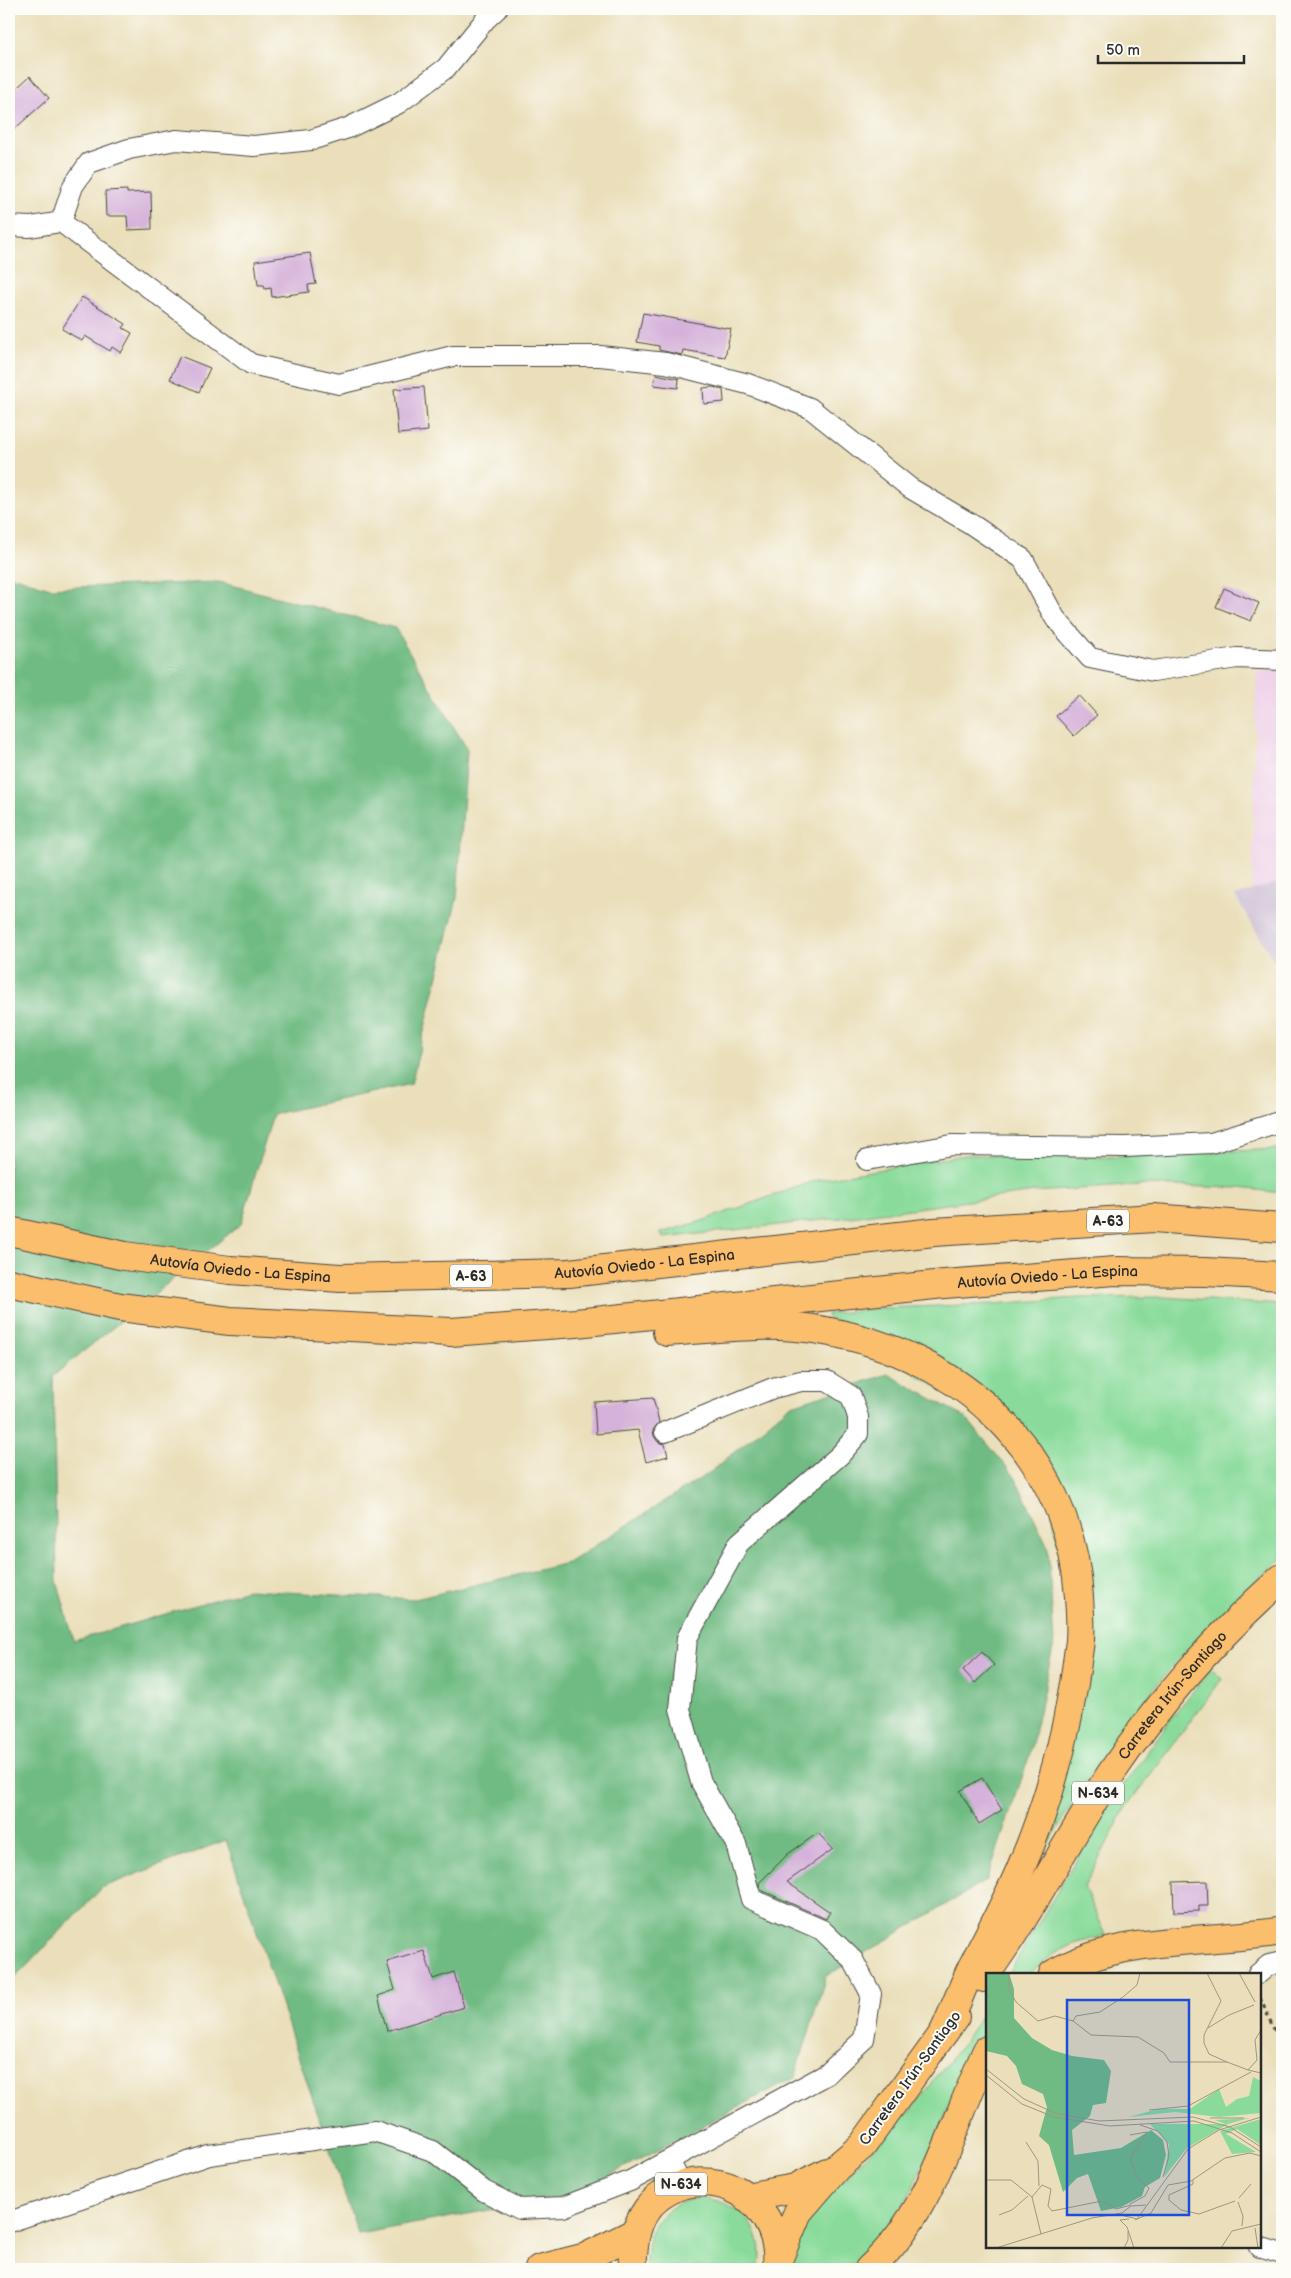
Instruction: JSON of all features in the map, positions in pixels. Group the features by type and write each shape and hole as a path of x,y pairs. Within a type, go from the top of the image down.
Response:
{"highway":[{"path":"934,1232 1021,1214 1136,1208 1282,1211"},
{"name":"Autovía Oviedo - La Espina","path":"9,1231 125,1256 230,1270 340,1278 569,1273 934,1232 1154,1218 1282,1228"},
{"name":"Autovía Oviedo - La Espina","path":"9,1283 120,1307 230,1320 451,1332 576,1324 944,1284 1115,1271 1205,1272 1282,1276"},
{"path":"451,1332 534,1339 773,1325 825,1331 876,1343 920,1361 963,1388 999,1417 1034,1459 1059,1505 1070,1540 1078,1576 1080,1646 1064,1732 1038,1823 1021,1868 969,1973 944,2032"},
{"name":"Carretera Irún-Santiago","path":"987,1973 1086,1813 1139,1733 1196,1662 1282,1578"},
{"path":"1055,1973 1070,1964 1114,1949 1227,1939 1282,1931"},
{"name":"Carretera Irún-Santiago","path":"777,2265 798,2212 837,2167 862,2146 986,1974"},
{"path":"869,2269 901,2236 920,2208 947,2152 986,2053"},
{"name":"Carretera Irún-Santiago","path":"746,2197 795,2188 837,2167"},
{"name":"N-634","path":"634,2269 632,2261 636,2232 640,2221 653,2200 681,2184 706,2183 728,2187 746,2197 763,2214 774,2236 777,2265"},
{"path":"539,2269 586,2257 636,2232"}],"street":[{"path":"61,222 73,186 89,163 129,149 176,140 254,146 312,140 348,128 399,103 446,68 485,20 497,9"},
{"path":"9,226 30,227 61,222 251,364 339,384 453,356 600,356 666,363 748,384 810,408 910,488 971,524 1023,559 1055,618 1090,658 1153,671 1237,658 1282,660"},
{"path":"867,1160 952,1145 1125,1147 1211,1143 1282,1121"},
{"path":"9,2222 209,2155 375,2131 432,2151 484,2191 520,2209 563,2207 630,2181 827,2074 864,2039 872,1994 853,1960 822,1930 751,1899 736,1844 701,1782 680,1709 687,1638 739,1543 840,1455 858,1434 858,1417 851,1396 827,1381 801,1381 773,1388 665,1432"},
{"path":"1259,1973 1269,1965 1282,1962"},
{"path":"669,2160 681,2184"},
{"path":"1261,2248 1282,2254"}],"path":[{"path":"759,9 782,13 818,9"},
{"path":"1261,2000 1282,2047"}],"shaded area":[{"path":"1256,671 1282,671 1282,881 1252,892"},
{"path":"1282,881 1282,974 1235,896"}],"green space":[{"path":"9,575 50,588 219,582 395,628 467,749 457,898 411,1084 273,1114 241,1224 53,1376 57,1581 74,1641 247,1590 415,1599 568,1563 712,1471 789,1406 888,1374 966,1418 1015,1477 1048,1547 1054,1643 1029,1757 987,1880 826,1976 795,2077 572,2195 358,2234 226,1840 103,1887 9,1984"},
{"path":"1282,1149 1282,1193 1240,1188 1141,1185 1034,1192 858,1216 663,1238 661,1233 699,1222 817,1180 965,1155 1087,1157"},
{"path":"1164,1297 1282,1305 1282,1559 1233,1602 1187,1650 1145,1700 1096,1767 1031,1872 1083,1690 1042,1454 828,1318 827,1314 882,1308 992,1304 1078,1298"},
{"path":"1211,1669 1222,1679 1126,1807 1084,1887 1106,1935 1074,1944 1054,1954 1029,1973 1009,1973 1108,1807 1176,1712"},
{"path":"986,2008 986,2025 957,2081 936,2140 913,2188 875,2243 846,2269 790,2269 795,2249 805,2225 839,2184 915,2105 958,2050"},
{"path":"698,2198 726,2204 747,2218 754,2229 758,2241 760,2254 758,2269 647,2269 646,2260 649,2239 657,2222 670,2209 688,2200"}],"building":[{"path":"30,76 49,98 9,134 9,95"},
{"path":"127,190 127,193 151,192 152,229 128,230 127,216 106,216 105,191"},
{"path":"310,253 316,284 308,285 309,292 272,297 271,288 265,289 264,285 258,285 255,261"},
{"path":"82,297 126,324 123,328 132,333 121,353 112,347 110,351 85,336 82,341 62,329"},
{"path":"643,313 731,329 725,357 683,350 682,355 659,350 659,346 637,342"},
{"path":"180,356 210,368 199,392 170,379"},
{"path":"656,374 679,379 678,388 654,385"},
{"path":"424,387 428,431 398,434 394,389"},
{"path":"713,387 723,390 724,402 704,404 703,388"},
{"path":"1224,588 1259,603 1251,621 1216,607"},
{"path":"1079,695 1097,715 1074,736 1056,716"},
{"path":"653,1398 659,1422 653,1430 654,1436 658,1442 665,1444 668,1456 646,1462 638,1430 596,1434 594,1402"},
{"path":"982,1652 994,1665 975,1683 963,1670"},
{"path":"982,1778 1002,1810 979,1824 960,1791"},
{"path":"818,1833 833,1849 787,1882 830,1912 826,1919 761,1890 759,1883 788,1854"},
{"path":"1207,1881 1208,1906 1199,1906 1199,1911 1174,1912 1173,1882"},
{"path":"424,1951 433,1979 454,1972 464,2007 387,2031 378,1996 395,1990 387,1962"}]}
